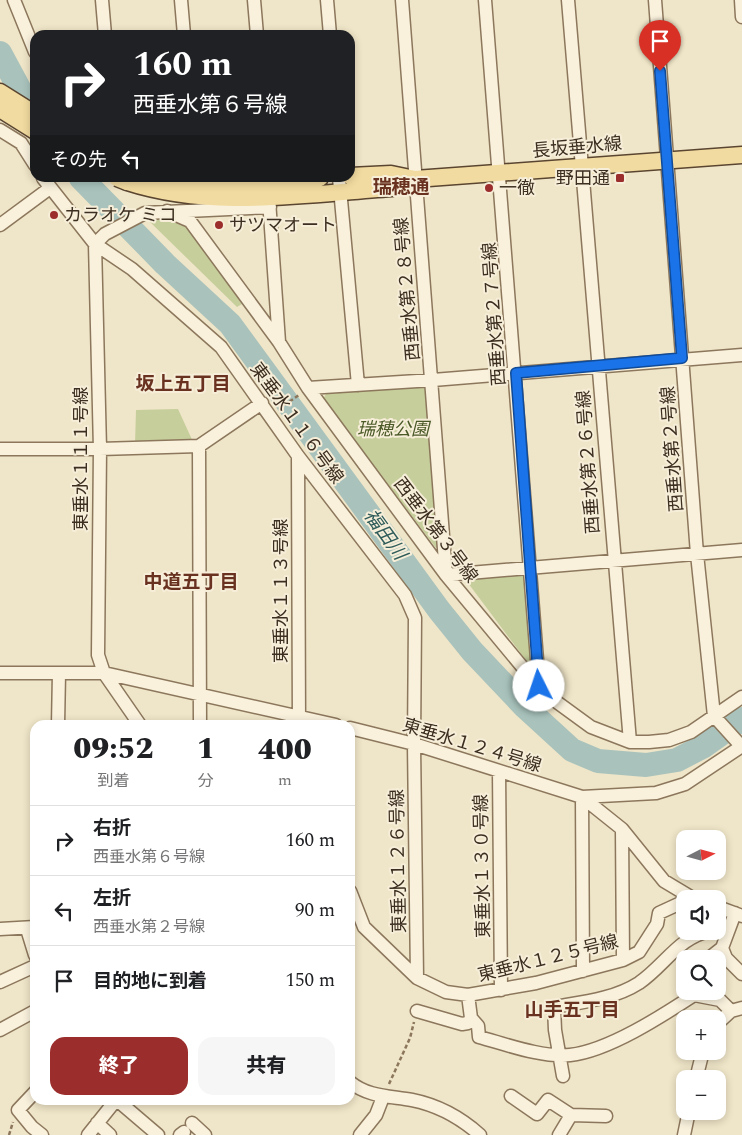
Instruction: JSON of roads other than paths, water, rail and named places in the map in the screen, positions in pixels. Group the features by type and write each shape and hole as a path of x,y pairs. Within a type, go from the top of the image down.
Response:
{"main road":[{"path":"0,92 30,111"},
{"path":"0,109 30,128"},
{"name":"長坂垂水線","path":"355,176 391,174 415,179 742,155"},
{"name":"長坂垂水線","path":"128,182 154,191 181,196 216,199 268,191 340,184 392,188 415,179"},
{"name":"長坂垂水線","path":"174,182 217,187 236,182"},
{"name":"長坂垂水線","path":"243,182 268,191 304,182"}],"street":[{"path":"14,0 30,40"},
{"path":"102,0 105,30"},
{"path":"181,0 184,30"},
{"path":"254,0 257,30"},
{"path":"327,0 330,30"},
{"name":"西垂水第２８号線","path":"402,0 415,179 433,380 446,575"},
{"name":"西垂水第２７号線","path":"485,0 516,373 539,686"},
{"name":"西垂水第２６号線","path":"568,0 583,166 613,560 630,742"},
{"name":"西垂水第２号線","path":"655,0 697,554 714,716"},
{"path":"741,0 742,17"},
{"path":"0,130 21,143 30,157"},
{"path":"0,225 46,183"},
{"name":"東垂水１１６号線","path":"46,183 95,244 132,269 221,348 298,456 405,595 415,618 414,744"},
{"path":"340,184 358,385"},
{"path":"95,244 105,234 145,213 167,211 268,191 279,342"},
{"name":"西垂水第３号線","path":"167,211 190,221 279,342 308,388 446,575 539,686 554,700 591,727 630,742 669,740 691,732 742,697"},
{"name":"東垂水１１１号線","path":"95,244 100,449 98,655 104,673"},
{"path":"308,388 433,380 682,358 742,355"},
{"path":"0,449 100,449 199,446 262,403"},
{"path":"199,446 200,720"},
{"name":"東垂水１１３号線","path":"298,456 299,720"},
{"path":"446,575 742,550"},
{"path":"0,673 104,673 299,720"},
{"path":"58,720 59,673"},
{"path":"104,673 137,720"},
{"path":"582,797 656,792 686,784 742,746 714,716"},
{"name":"東垂水１２４号線","path":"355,729 414,744 582,797"},
{"name":"東垂水１２６号線","path":"414,744 417,978"},
{"name":"東垂水１３０号線","path":"498,771 501,990"},
{"path":"582,797 622,829 664,880 678,890"},
{"path":"582,797 583,970"},
{"path":"622,829 623,960"},
{"name":"東垂水１２５号線","path":"355,904 364,927 417,978 446,992 468,995 501,990 623,960 639,952 657,924 659,913 676,905"},
{"path":"719,950 739,914 726,910"},
{"path":"0,929 30,928"},
{"path":"563,1076 554,1007 590,1002 621,993 640,982 688,940"},
{"path":"722,948 726,958 742,974"},
{"path":"0,982 30,968"},
{"path":"468,995 471,1018 478,1026 479,1037 535,1052 569,1055 596,1048 655,1021 694,995 720,1000 736,1010"},
{"path":"417,1011 462,1024 468,1024 471,1018"},
{"path":"0,1030 30,1014"},
{"path":"355,1086 383,1097 412,1100 436,1107 457,1118 480,1135"},
{"path":"511,1096 537,1114 548,1100 572,1115 606,1116"},
{"path":"30,1097 18,1110 32,1128 42,1135"},
{"path":"360,1135 376,1115 383,1097"},
{"path":"88,1135 113,1105"},
{"path":"123,1105 158,1135"},
{"path":"559,1135 572,1115"},
{"path":"684,1135 687,1120"},
{"path":"97,1123 110,1135"},
{"path":"185,1130 205,1135"}],"waterway":[{"name":"福田川","path":"0,53 30,109"},
{"name":"福田川","path":"85,182 165,264 230,324 439,610 472,651 525,707 572,750 598,761 646,765 677,760 704,746 742,719"}],"place":[{"name":"野田通","path":"620,178"},
{"name":"一徹","path":"489,188"},
{"name":"カラオケ ミコ","path":"54,215"},
{"name":"サツマオート","path":"219,225"}],"district":[{"name":"瑞穂通","path":"401,186"},
{"name":"坂上五丁目","path":"183,383"},
{"name":"中道五丁目","path":"191,581"},
{"name":"山手五丁目","path":"572,1009"}],"park label":[{"name":"瑞穂公園","path":"393,429"}]}
